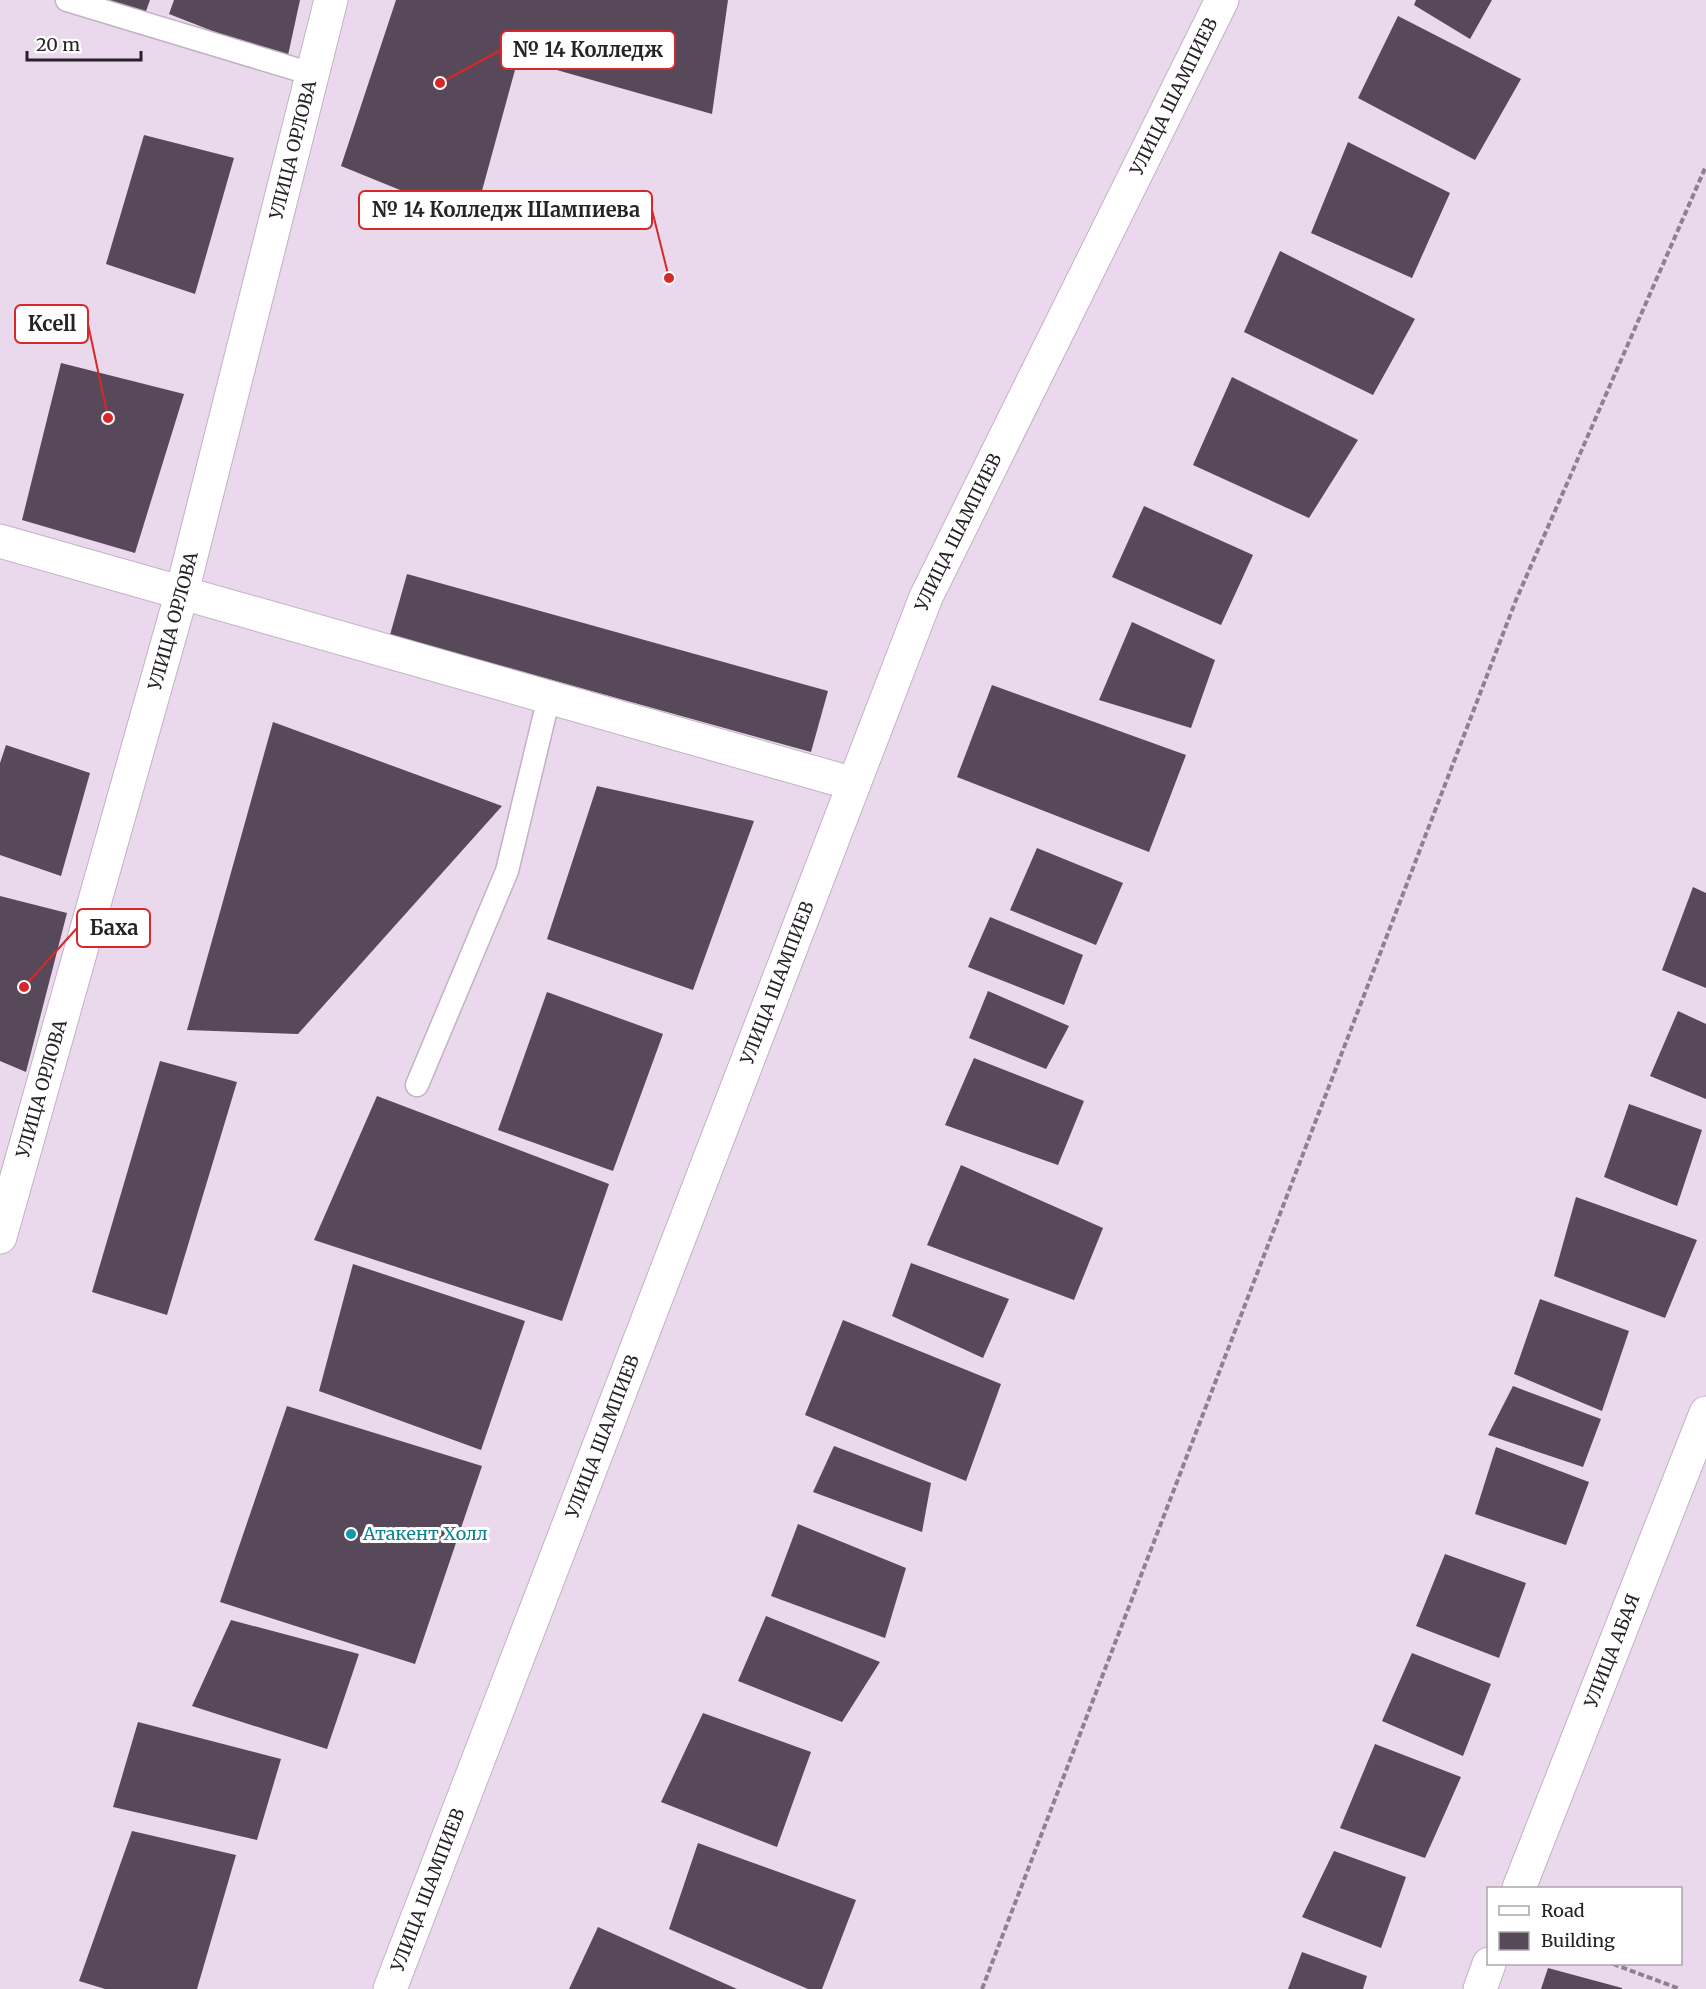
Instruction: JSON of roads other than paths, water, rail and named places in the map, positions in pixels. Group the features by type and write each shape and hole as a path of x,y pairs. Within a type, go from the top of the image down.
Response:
{"street":[{"name":"УЛИЦА ОРЛОВА","path":"0,1237 182,592 331,0"},
{"name":"УЛИЦА ШАМПИЕВ","path":"390,1989 926,597 1222,0"},
{"path":"0,541 854,784"},
{"name":"УЛИЦА АБАЯ","path":"1519,1887 1706,1413"},
{"path":"1479,1989 1489,1965"}],"lane":[{"path":"67,0 312,74"},
{"path":"417,1085 507,871 549,697"}],"place":[{"name":"№ 14 Колледж","path":"440,83"},
{"name":"№ 14 Колледж Шампиева","path":"669,278"},
{"name":"Kcell","path":"108,418"},
{"name":"Баха","path":"24,987"},
{"name":"Атакент Холл","path":"351,1534"}]}
